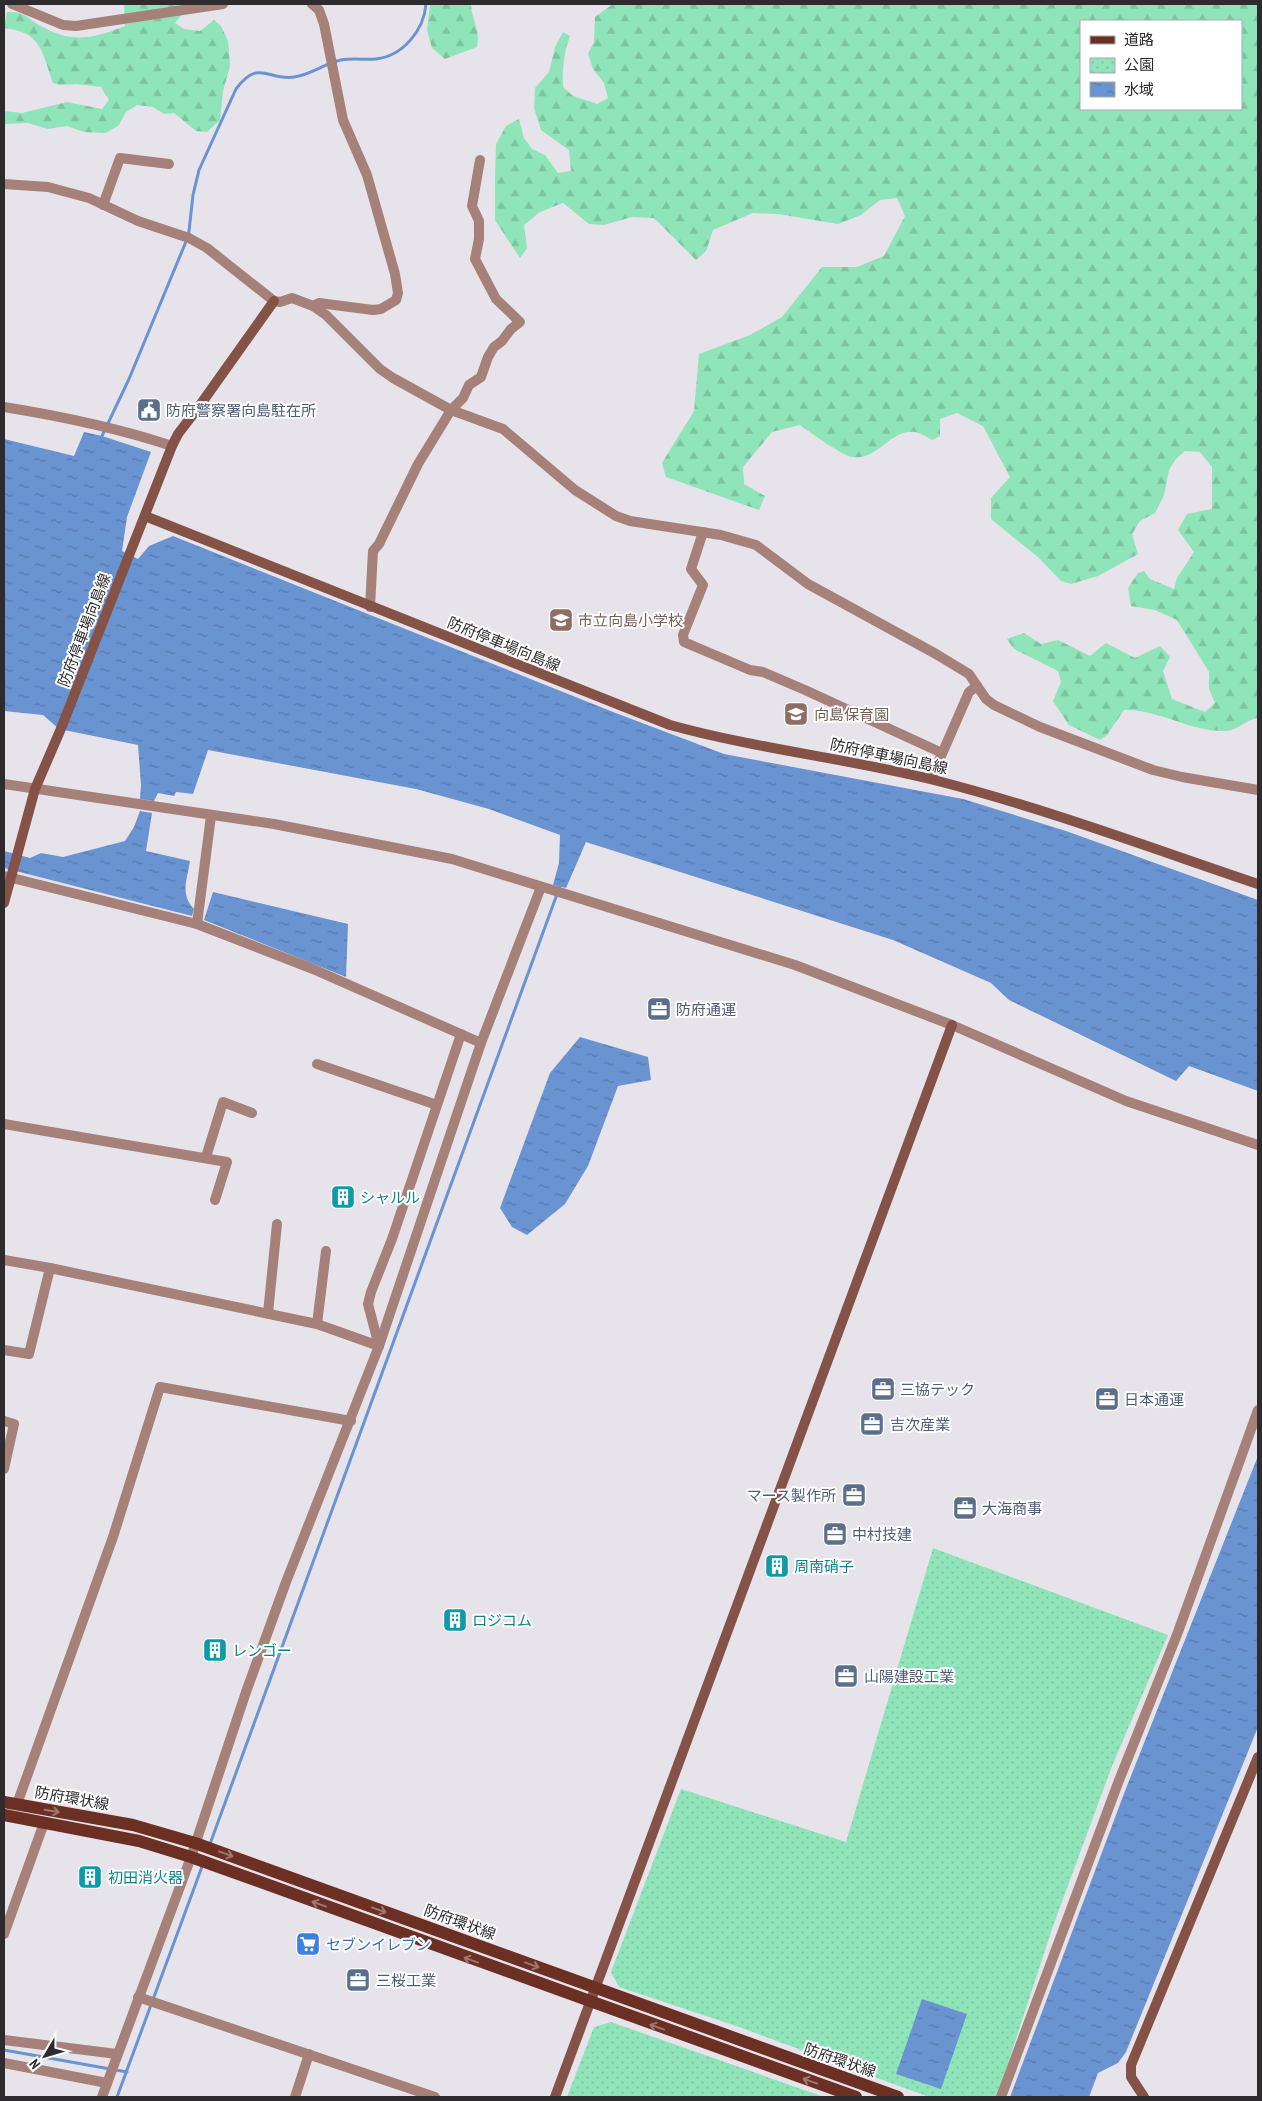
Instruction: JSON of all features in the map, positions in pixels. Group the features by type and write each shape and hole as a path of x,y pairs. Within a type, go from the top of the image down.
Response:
{"main road":[{"name":"防府環状線","path":"4,1802 133,1825 195,1843 898,2097"},
{"name":"防府環状線","path":"4,1815 139,1841 191,1857 856,2097"}],"street":[{"path":"12,4 63,25 76,26 223,4"},
{"path":"312,4 319,10 324,24 343,120 367,175 395,274 398,293 396,300 381,309 364,309 319,303 313,306"},
{"path":"103,205 120,158 169,164"},
{"path":"370,607 373,551 379,544 418,464 451,410 463,398 469,385 481,377 488,357 494,347 502,341 510,329 520,322 496,299 475,259 479,239 479,221 472,206 480,160"},
{"path":"4,184 48,188 90,198 138,221 189,238 207,248 274,301 280,302 292,298 313,306 326,315 380,369 451,410 502,429 576,490 616,516 630,521 721,534 756,545 808,584 928,649 968,674 986,699 994,705 1040,727 1153,770 1182,778 1258,790"},
{"path":"145,516 178,434 274,301"},
{"path":"4,407 106,428 172,446"},
{"name":"防府停車場向島線","path":"4,903 10,875 35,789 60,732 145,516 670,725 735,742 881,768 994,795 1258,884"},
{"path":"704,532 691,569 703,584 683,635 684,642 750,670 762,672 805,690 942,753"},
{"path":"931,779 969,692 977,686"},
{"path":"4,784 274,824 452,859 794,964 952,1025 1126,1101 1258,1145"},
{"path":"197,924 211,816"},
{"path":"10,875 197,924 312,969 482,1043"},
{"path":"102,2097 191,1857 246,1692 286,1582 379,1346 482,1043 541,887"},
{"path":"555,2097 952,1025"},
{"path":"379,1346 368,1304 392,1239 461,1034"},
{"path":"317,1064 437,1105"},
{"path":"206,1157 223,1102 252,1113"},
{"path":"4,1124 227,1162 215,1200"},
{"path":"268,1313 277,1224"},
{"path":"317,1324 326,1251"},
{"path":"4,1260 317,1324 379,1346"},
{"path":"4,1350 29,1354 50,1268"},
{"path":"17,1804 113,1537 160,1387 351,1421"},
{"path":"1001,2097 1118,1783 1178,1632 1258,1410"},
{"path":"4,1422 14,1424 4,1469"},
{"path":"1144,2097 1131,2077 1131,2065 1258,1757"},
{"path":"4,1934 44,1823"},
{"path":"138,1997 435,2097"},
{"path":"4,2040 117,2054"},
{"path":"294,2097 309,2054"},
{"path":"4,2063 107,2083"}],"green space":[{"path":"124,4 211,4 183,13 175,23 184,29 200,31 214,20 221,26 228,41 230,66 223,91 220,120 207,132 196,131 174,113 164,114 153,107 137,105 126,112 119,125 106,133 84,132 67,126 48,129 28,123 4,124 4,111 22,113 67,102 102,109 109,100 101,87 53,83 39,45 26,34 4,28 7,12 21,14 39,25 62,35 82,38 102,34 125,26"},
{"path":"430,4 471,4 478,36 477,47 445,59 432,48 427,30"},
{"path":"613,4 1258,4 1258,718 1226,731 1187,725 1150,713 1124,710 1107,735 1100,740 1069,725 1053,701 1061,682 1058,671 1014,649 1007,639 1024,633 1041,644 1058,640 1090,656 1106,643 1135,658 1160,646 1170,657 1163,671 1172,699 1205,712 1215,703 1209,689 1209,672 1177,620 1155,610 1131,606 1128,588 1138,573 1144,571 1150,579 1174,589 1177,578 1194,552 1178,530 1187,514 1212,509 1212,467 1200,452 1185,451 1176,459 1169,470 1164,495 1155,513 1140,521 1132,534 1138,554 1098,576 1071,584 1061,581 1039,558 991,519 991,498 1010,477 983,426 957,413 940,419 940,436 932,440 915,432 906,432 898,435 877,450 861,457 852,457 841,452 800,425 772,432 743,467 744,484 765,496 759,510 666,477 662,463 694,411 699,354 750,335 782,317 822,267 857,267 884,256 905,216 897,198 880,200 861,215 838,224 778,214 753,213 713,230 706,251 696,260 654,218 632,217 604,225 589,224 563,203 540,212 524,225 527,248 520,258 495,220 496,144 506,126 519,119 524,138 532,149 545,155 558,173 571,171 569,150 541,130 534,108 535,88 549,72 555,47 563,32 570,36 564,61 563,87 573,96 597,104 608,98 604,83 593,69 588,54 594,42 595,17"},
{"path":"933,1548 1168,1635 1112,1766 1052,1929 997,2097 929,2097 739,2027 619,1987 611,1972 681,1789 846,1842"},
{"path":"611,2022 824,2097 567,2097 594,2027"}],"water":[{"path":"84,432 151,452 127,517 122,551 138,559 149,546 173,536 613,712 724,754 963,799 1066,831 1258,900 1258,1091 1189,1066 1176,1081 1009,1000 991,983 893,940 586,842 566,888 553,885 559,863 560,835 489,809 416,789 208,750 193,794 176,792 174,796 158,793 154,801 140,799 141,785 138,745 59,729 43,715 4,711 4,439 74,456"},
{"path":"140,811 152,813 146,851 190,861 186,892 187,898 194,909 192,916 4,868 4,851 30,858 41,853 63,857 125,841 134,827"},
{"path":"213,892 348,924 346,977 204,920"},
{"path":"580,1037 648,1057 651,1080 618,1086 588,1166 565,1204 527,1235 512,1227 500,1208 550,1073"},
{"path":"1258,1456 1258,1727 1126,2052 1118,2063 1098,2073 1089,2097 1010,2097 1125,1791"},
{"path":"922,1999 967,2014 941,2089 896,2074"}],"waterway":[{"path":"102,436 129,379 185,244 189,231 193,195 199,170 236,89 244,80 258,73 294,77 341,60 376,59 395,53 416,32 421,23 426,4"},
{"path":"210,1844 560,886"},
{"path":"117,2097 203,1864"},
{"path":"4,2050 127,2072"}],"place":[{"name":"防府警察署向島駐在所","path":"149,410"},
{"name":"市立向島小学校","path":"561,620"},
{"name":"向島保育園","path":"796,714"},
{"name":"防府通運","path":"659,1009"},
{"name":"シャルル","path":"343,1197"},
{"name":"三協テック","path":"883,1389"},
{"name":"日本通運","path":"1107,1399"},
{"name":"吉次産業","path":"872,1424"},
{"name":"マース製作所","path":"854,1495"},
{"name":"大海商事","path":"965,1508"},
{"name":"中村技建","path":"835,1534"},
{"name":"周南硝子","path":"777,1566"},
{"name":"ロジコム","path":"455,1620"},
{"name":"レンゴー","path":"215,1650"},
{"name":"山陽建設工業","path":"846,1676"},
{"name":"初田消火器","path":"90,1877"},
{"name":"セブンイレブン","path":"308,1944"},
{"name":"三桜工業","path":"358,1980"}]}
